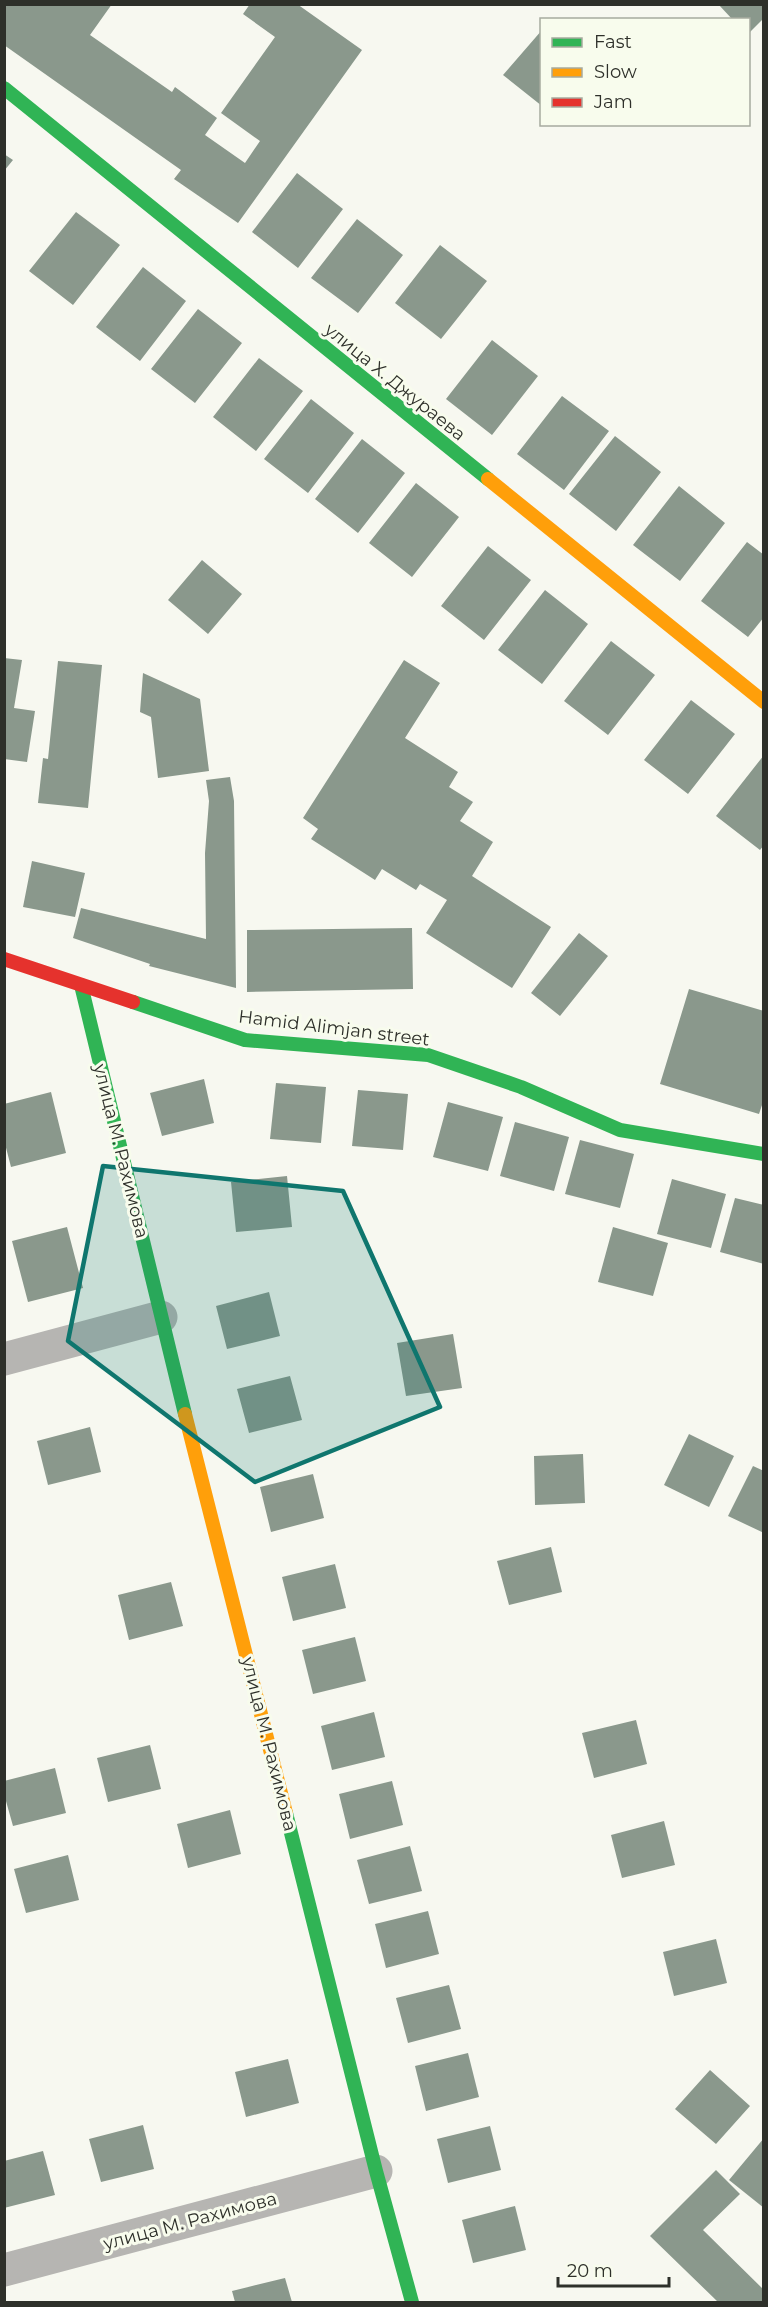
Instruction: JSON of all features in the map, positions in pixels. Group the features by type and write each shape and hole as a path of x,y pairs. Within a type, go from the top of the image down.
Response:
{"street":[{"name":"улица Х. Джураева","path":"4,88 764,702"},
{"name":"Hamid Alimjan street","path":"4,959 245,1040 428,1055 521,1087 620,1130 764,1154"},
{"name":"улица М. Рахимова","path":"81,985 161,1317 376,2171 412,2302"},
{"path":"4,1359 161,1317"},
{"name":"улица М. Рахимова","path":"4,2270 376,2171"}],"highlighted area":[{"path":"103,1166 343,1191 440,1407 255,1482 68,1341"}],"building":[{"path":"4,4 112,4 90,35 172,92 175,87 217,118 205,135 245,163 260,141 221,113 275,37 243,14 250,4 297,4 362,50 238,223 174,179 181,170 4,45"},
{"path":"718,4 764,4 764,18 750,32 750,18 731,18"},
{"path":"540,32 540,104 503,75"},
{"path":"4,154 13,160 4,171"},
{"path":"297,173 343,209 298,268 252,232"},
{"path":"76,212 120,245 73,305 29,271"},
{"path":"357,219 403,255 358,313 311,278"},
{"path":"440,245 487,281 441,339 395,303"},
{"path":"143,267 186,301 140,361 96,327"},
{"path":"198,309 242,343 195,403 151,369"},
{"path":"492,340 538,376 492,435 446,399"},
{"path":"259,358 303,391 256,451 213,417"},
{"path":"562,396 609,431 564,490 517,454"},
{"path":"311,399 354,433 308,493 264,459"},
{"path":"615,436 661,472 616,531 569,494"},
{"path":"362,439 405,473 358,533 315,499"},
{"path":"416,483 459,517 412,577 369,543"},
{"path":"679,486 725,523 680,581 633,545"},
{"path":"747,542 764,555 764,617 748,637 701,601"},
{"path":"488,546 531,580 484,640 441,606"},
{"path":"202,560 242,594 208,634 168,600"},
{"path":"545,590 588,624 542,684 498,650"},
{"path":"611,641 655,675 608,735 564,701"},
{"path":"4,658 22,660 14,708 35,711 27,762 4,759"},
{"path":"404,660 440,683 405,738 458,772 449,787 473,802 460,821 493,842 472,876 551,927 512,988 426,933 447,900 420,884 416,890 382,869 375,880 311,839 318,829 303,818"},
{"path":"58,661 102,665 88,808 38,803 43,758 48,759"},
{"path":"143,673 200,699 209,771 158,778 151,717 140,712"},
{"path":"691,700 735,734 688,794 644,760"},
{"path":"764,755 764,845 760,850 716,816"},
{"path":"230,777 234,801 236,988 149,966 150,964 73,938 81,908 206,939 205,853 209,801 206,780"},
{"path":"32,861 85,873 75,917 23,907"},
{"path":"412,928 413,989 247,992 247,930"},
{"path":"579,933 608,956 560,1016 531,993"},
{"path":"689,989 764,1011 764,1099 759,1114 660,1084"},
{"path":"204,1079 214,1123 162,1136 150,1093"},
{"path":"276,1083 326,1087 321,1143 270,1139"},
{"path":"358,1090 408,1094 403,1150 352,1146"},
{"path":"51,1092 66,1153 11,1167 4,1140 4,1104"},
{"path":"448,1102 503,1117 488,1171 433,1157"},
{"path":"515,1122 569,1137 554,1191 500,1176"},
{"path":"580,1140 634,1154 620,1208 565,1194"},
{"path":"287,1176 292,1227 236,1232 231,1182"},
{"path":"672,1179 726,1194 711,1248 657,1234"},
{"path":"735,1198 764,1205 764,1264 720,1252"},
{"path":"67,1227 83,1288 28,1302 12,1241"},
{"path":"613,1227 668,1243 653,1296 598,1282"},
{"path":"269,1292 280,1336 227,1349 216,1306"},
{"path":"453,1334 462,1388 406,1396 397,1343"},
{"path":"290,1376 302,1420 249,1433 237,1389"},
{"path":"90,1427 101,1472 48,1485 37,1441"},
{"path":"689,1434 734,1456 709,1507 664,1485"},
{"path":"583,1454 585,1503 535,1505 534,1456"},
{"path":"753,1466 764,1471 764,1533 728,1516"},
{"path":"313,1474 324,1518 271,1532 260,1487"},
{"path":"551,1547 562,1592 509,1605 497,1561"},
{"path":"335,1564 346,1608 293,1621 282,1577"},
{"path":"171,1582 183,1626 129,1640 118,1595"},
{"path":"355,1637 366,1681 313,1694 302,1650"},
{"path":"374,1712 385,1757 332,1770 321,1726"},
{"path":"636,1720 647,1764 594,1778 582,1733"},
{"path":"150,1745 161,1789 108,1802 97,1758"},
{"path":"55,1768 66,1813 13,1826 4,1794 4,1781"},
{"path":"392,1781 403,1825 350,1839 339,1794"},
{"path":"230,1810 241,1854 188,1868 177,1824"},
{"path":"664,1821 675,1865 622,1878 611,1835"},
{"path":"410,1846 422,1891 369,1904 357,1860"},
{"path":"68,1855 79,1900 26,1913 14,1869"},
{"path":"428,1911 439,1954 386,1968 375,1924"},
{"path":"716,1939 727,1983 674,1996 663,1952"},
{"path":"449,1985 461,2029 408,2043 396,1998"},
{"path":"468,2053 479,2097 426,2111 415,2066"},
{"path":"288,2059 299,2103 246,2117 235,2072"},
{"path":"710,2070 750,2106 716,2144 675,2109"},
{"path":"143,2125 154,2169 101,2182 89,2139"},
{"path":"490,2126 501,2170 448,2183 437,2139"},
{"path":"764,2138 764,2208 729,2180"},
{"path":"43,2151 55,2195 4,2208 4,2161"},
{"path":"716,2170 740,2194 703,2230 764,2290 764,2302 718,2302 650,2236"},
{"path":"515,2206 526,2250 473,2263 462,2220"},
{"path":"285,2278 292,2302 235,2302 232,2291"}],"traffic: fast":[{"path":"4,88 488,479"},
{"path":"81,985 185,1414"},
{"path":"133,1002 245,1040 428,1055 521,1087 620,1130 764,1154"},
{"path":"286,1813 376,2171 412,2302"}],"traffic: slow":[{"path":"488,479 764,702"},
{"path":"185,1414 286,1813"}],"traffic: jam":[{"path":"4,959 133,1002"}]}
